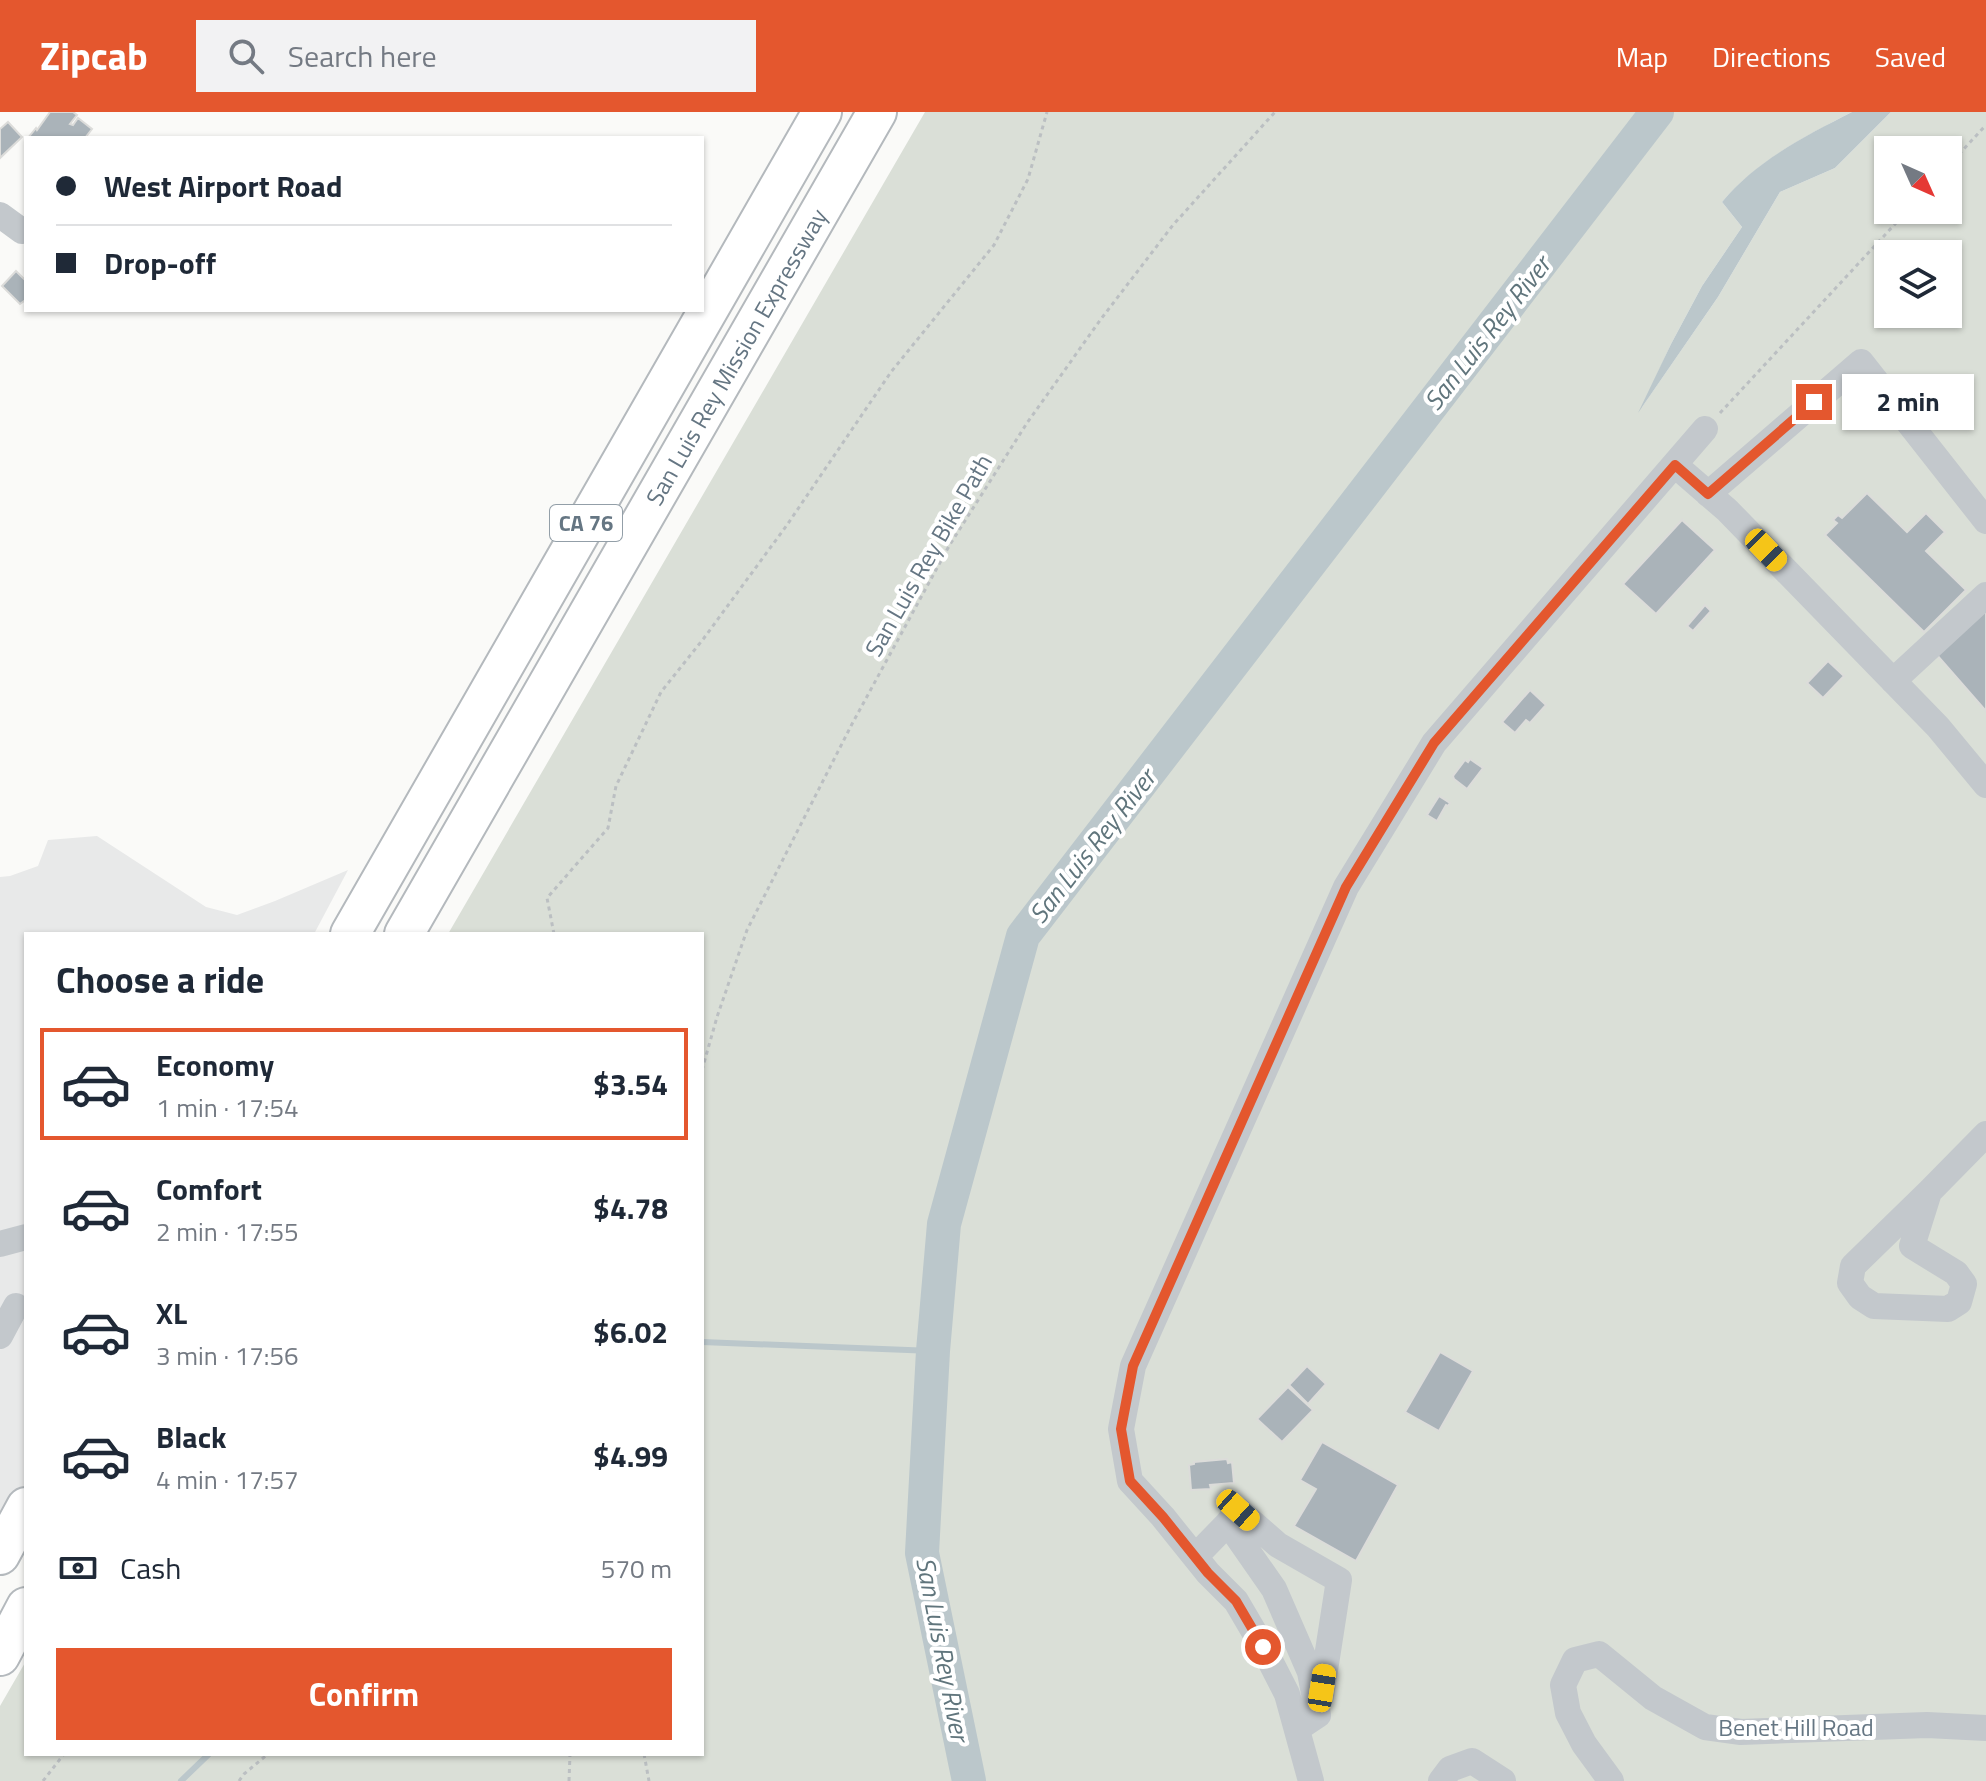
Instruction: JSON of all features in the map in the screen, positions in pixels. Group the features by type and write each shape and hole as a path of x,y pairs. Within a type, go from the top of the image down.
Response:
{"highway":[{"name":"San Luis Rey Mission Expressway","path":"351,932 822,112"},
{"name":"San Luis Rey Mission Expressway","path":"405,932 877,112"},
{"path":"0,1555 24,1511"},
{"path":"0,1656 24,1611"}],"street":[{"path":"0,215 22,231"},
{"path":"1708,494 1861,362 1986,521"},
{"path":"1307,1722 1287,1694 1236,1601 1208,1573 1130,1481 1121,1429 1133,1366 1346,887 1434,743 1705,429"},
{"path":"1675,465 1727,510 1938,727 1986,785"},
{"path":"1893,681 1986,595"},
{"path":"1929,1192 1912,1246 1956,1273 1964,1284 1959,1302 1948,1309 1874,1306 1860,1297 1850,1283 1853,1266 1986,1134"},
{"path":"0,1244 24,1238"},
{"path":"0,1336 16,1306"},
{"path":"1195,1557 1238,1510 1278,1545 1339,1580 1307,1722"},
{"path":"1228,1523 1274,1589 1310,1672 1307,1722 1311,1781"},
{"name":"Benet Hill Road","path":"1611,1781 1584,1744 1568,1713 1563,1685 1575,1660 1599,1654 1653,1698 1705,1727 1741,1732 1927,1725 1986,1728"},
{"path":"1441,1781 1450,1769 1472,1761 1503,1781"}],"path":[{"path":"554,932 547,898 608,828 616,786 661,692 787,525 891,372 994,245 1028,179 1047,112"},
{"name":"San Luis Rey Bike Path","path":"704,1063 747,930 852,724 949,546 1027,423 1101,319 1173,225 1275,112"},
{"path":"1962,151 1986,125"},
{"path":"1705,429 1895,224"},
{"path":"43,1781 62,1756"},
{"path":"239,1781 266,1756"},
{"path":"569,1781 570,1756"},
{"path":"644,1756 649,1781"}],"shaded area":[{"path":"925,112 1852,112 1799,140 1766,162 1722,202 1742,227 1702,286 1642,407 1718,297 1780,192 1835,168 1891,112 1986,112 1986,1781 0,1781 0,1706 24,1664 24,1756 704,1756 704,932 449,932"},
{"path":"1852,112 1891,112 1835,168 1780,192 1718,297 1638,413 1702,286 1742,227 1722,202 1766,162 1799,140"},
{"path":"97,836 206,907 237,915 348,870 315,932 24,932 24,1490 0,1536 0,877 38,866 48,840"}],"building":[{"path":"50,112 73,112 77,115 70,124 73,125 78,118 92,129 87,136 30,136"},
{"path":"8,122 22,137 0,158 0,129"},
{"path":"16,271 24,279 24,301 20,304 2,286"},
{"path":"1867,493 1907,532 1926,513 1945,532 1926,551 1966,590 1924,632 1825,535 1837,523 1833,520 1838,515 1842,518"},
{"path":"1682,520 1715,550 1656,614 1623,584"},
{"path":"1705,605 1711,611 1693,631 1687,626"},
{"path":"1986,610 1986,711 1936,654"},
{"path":"1828,661 1844,676 1823,698 1807,683"},
{"path":"1530,690 1546,705 1530,723 1526,720 1515,733 1502,722"},
{"path":"1470,759 1483,768 1467,789 1453,776 1465,760 1468,762"},
{"path":"1439,796 1450,803 1437,821 1427,815"},
{"path":"1440,1352 1473,1371 1439,1431 1405,1412"},
{"path":"1307,1366 1326,1384 1308,1404 1289,1385"},
{"path":"1288,1387 1313,1410 1282,1442 1257,1419"},
{"path":"1322,1442 1398,1485 1356,1561 1294,1526 1316,1489 1300,1480"},
{"path":"1227,1459 1228,1463 1232,1462 1234,1483 1191,1490 1189,1465"}],"waterway":[{"name":"San Luis Rey River","path":"969,1781 922,1553 933,1351 944,1224 1023,936 1657,112"},
{"path":"704,1342 933,1351"},
{"path":"181,1781 207,1756"}],"route":[{"path":"1263,1647 1236,1601 1208,1573 1130,1481 1121,1429 1133,1366 1169,1284 1346,887 1434,743 1675,465 1708,494 1814,402"}]}
